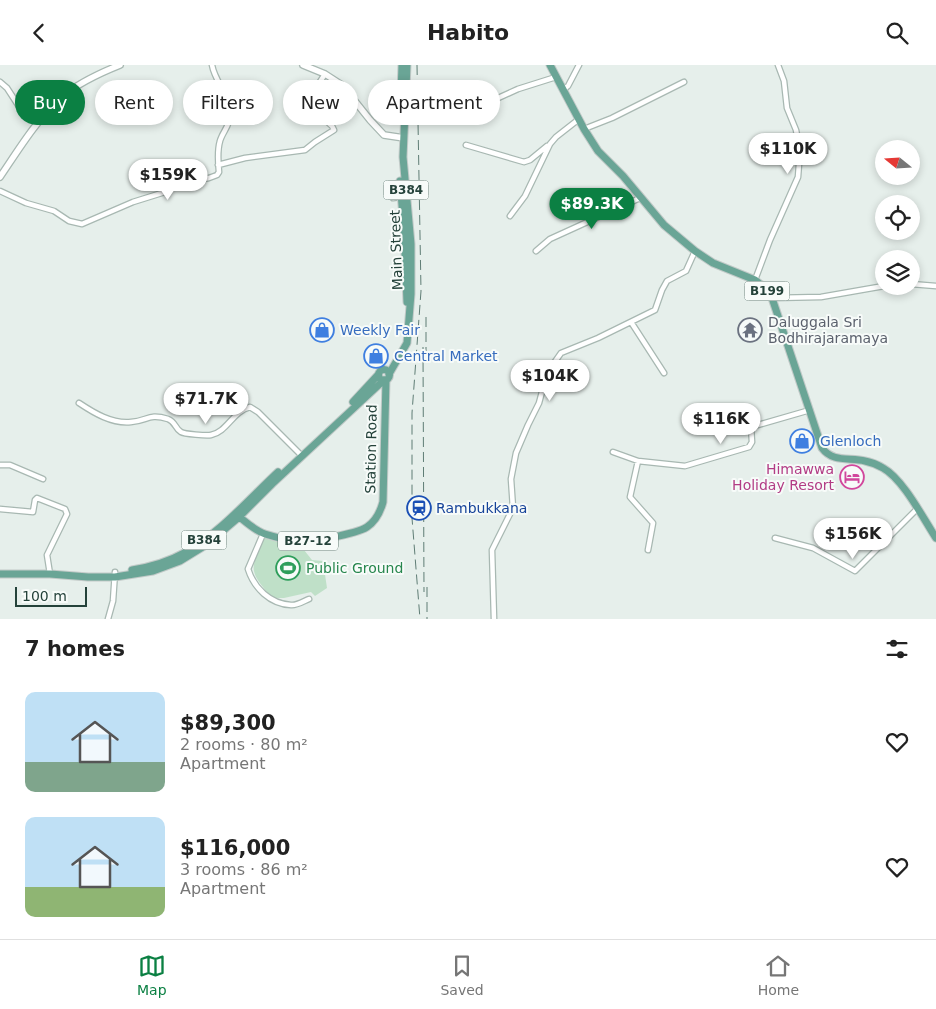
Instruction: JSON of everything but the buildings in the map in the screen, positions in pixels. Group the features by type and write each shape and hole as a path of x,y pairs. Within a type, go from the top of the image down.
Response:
{"main road":[{"name":"Main Street","path":"303,453 344,411 384,376 398,359 407,343 411,294 411,244 402,138 402,65"},
{"name":"Main Street","path":"407,65 399,167 409,315"},
{"name":"B199","path":"550,65 584,129 598,151 623,176 664,225 695,251 713,263 755,280 772,297 822,449 826,454 836,458 864,461 883,468 898,479 936,538"},
{"name":"Station Road","path":"263,533 304,542 362,530 377,518 383,502 384,491 384,376"},
{"name":"B384","path":"0,574 115,575 154,571 180,561 206,545 303,453"},
{"name":"B27-12","path":"237,515 263,533"}],"street":[{"path":"85,82 95,75 120,65"},
{"path":"0,191 26,203 54,211 69,221 82,224 133,202 166,192 180,183 217,175 219,172 220,141 231,114 227,98 214,75 212,65"},
{"path":"303,65 326,73 342,85 384,135 402,138"},
{"path":"563,90 568,85 579,65"},
{"path":"755,280 770,240 798,177 800,151 796,130 787,108 784,81 778,65"},
{"path":"218,165 245,158 305,151 315,142 332,133 334,130 332,125 314,109 312,100 316,88 326,73"},
{"path":"500,97 518,89 556,77"},
{"path":"0,82 15,100"},
{"path":"584,129 612,118 684,83"},
{"path":"466,145 524,162 530,160 580,119"},
{"path":"0,177 36,125"},
{"path":"510,216 526,196 550,144"},
{"path":"393,198 401,197"},
{"path":"536,251 550,239 640,198"},
{"path":"494,619 492,550 513,508 511,479 516,453 539,403 547,373 561,353 598,338 655,310 667,281 686,271 695,251"},
{"path":"920,285 936,286"},
{"path":"772,297 821,297 875,288"},
{"path":"631,322 664,373"},
{"path":"78,403 94,413 118,422 133,422 149,416 157,417 170,420 176,424 179,431 183,434 209,436 218,433 243,409 250,407 303,453"},
{"path":"612,452 638,461 685,465 749,447 752,442 751,427 810,410"},
{"path":"638,461 630,497 653,523 648,550"},
{"path":"0,465 10,465 43,479"},
{"path":"0,509 33,512 37,498 65,509 67,514 47,555 50,574"},
{"path":"775,538 813,548 855,571 917,509"},
{"path":"263,533 248,569 251,578 269,600 292,606 310,599"},
{"path":"108,619 113,601 115,575"}],"green space":[{"name":"Public Ground","path":"264,538 304,550 312,560 323,561 327,588 315,596 311,592 284,598 272,598 255,575 254,569 256,557"}],"railway":[{"path":"417,65 421,291 412,413 412,518 420,619"},
{"path":"426,317 426,354"},
{"path":"423,347 424,592"},
{"path":"427,587 427,619"}],"place":[{"name":"Weekly Fair","path":"322,330"},
{"name":"Daluggala Sri Bodhirajaramaya","path":"750,330"},
{"name":"Central Market","path":"376,356"},
{"name":"Glenloch","path":"802,441"},
{"name":"Himawwa Holiday Resort","path":"852,477"},
{"name":"Rambukkana","path":"419,508"},
{"name":"Public Ground","path":"288,568"}]}
